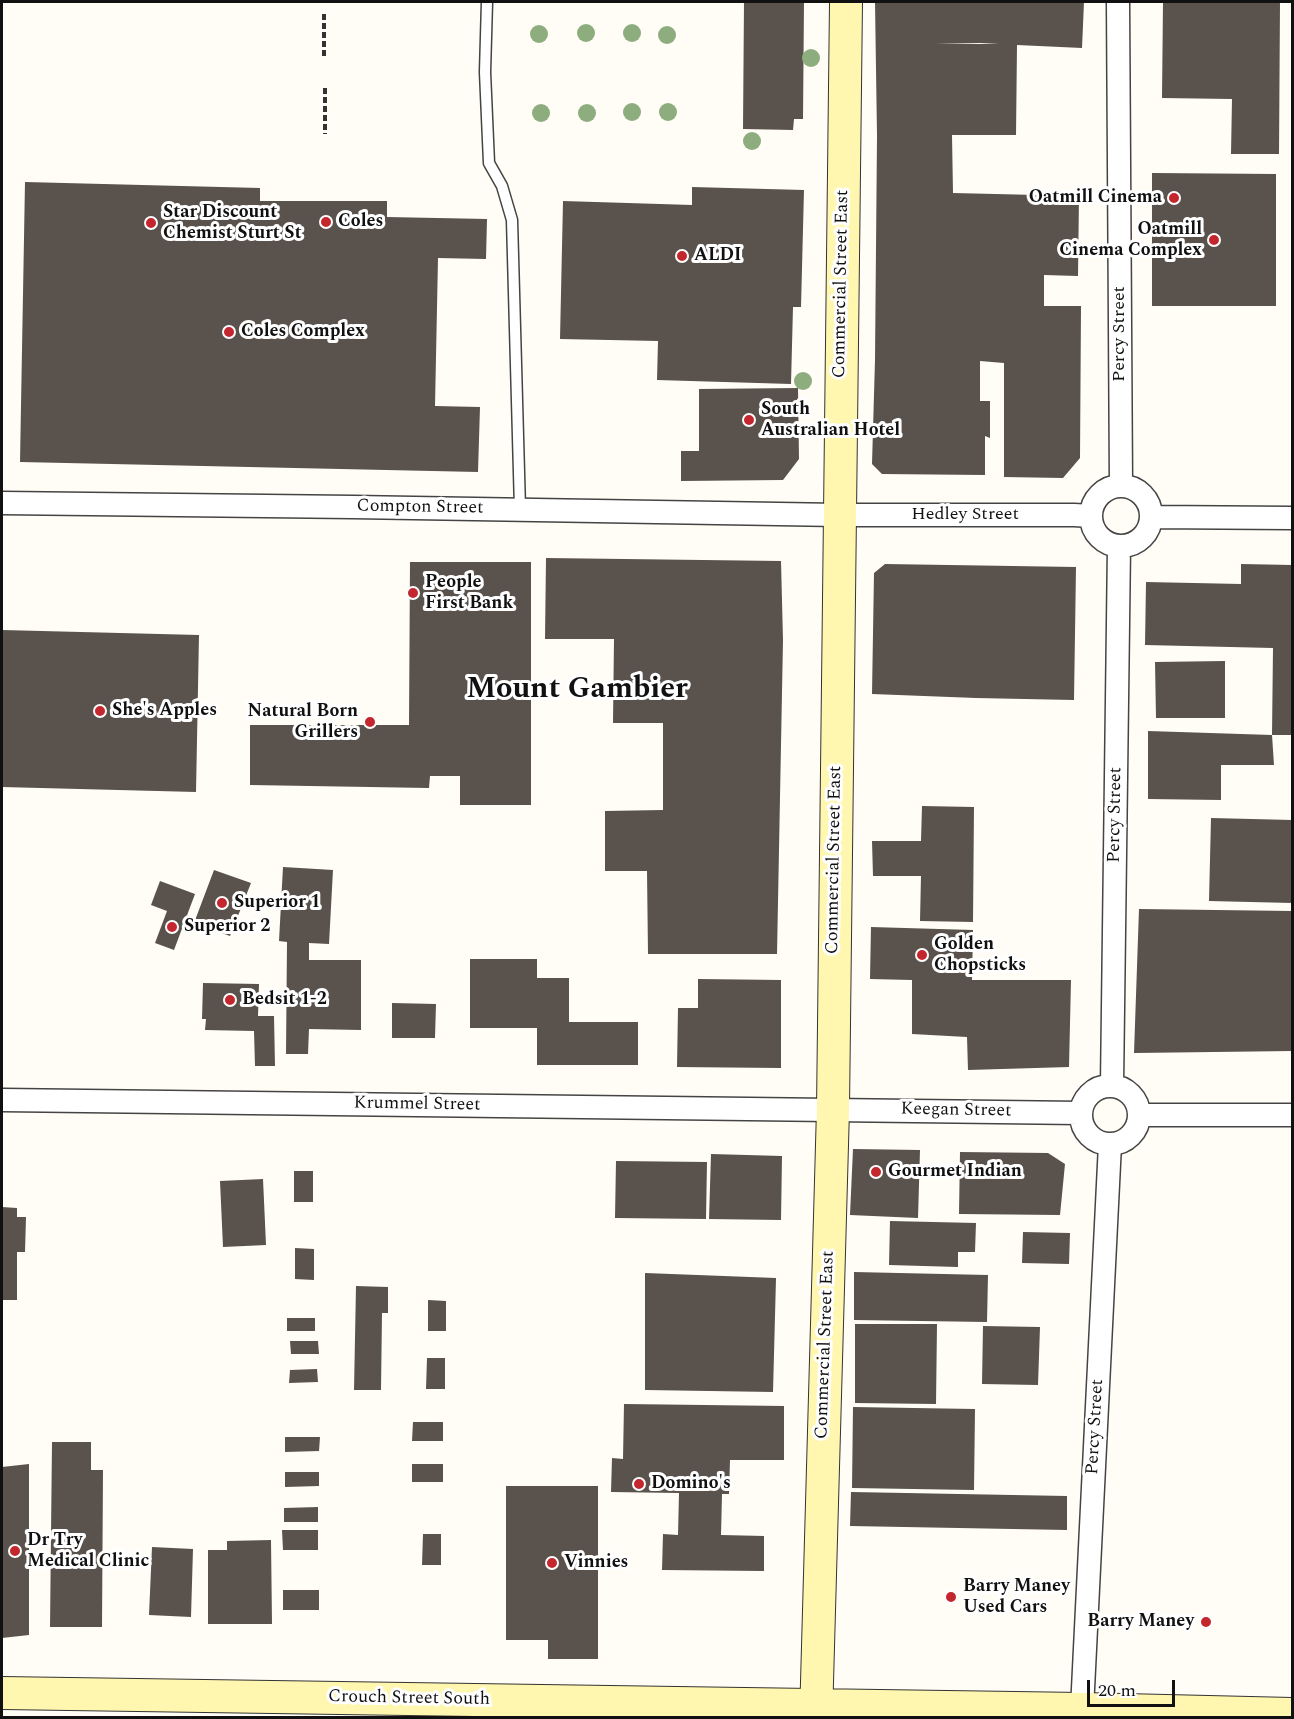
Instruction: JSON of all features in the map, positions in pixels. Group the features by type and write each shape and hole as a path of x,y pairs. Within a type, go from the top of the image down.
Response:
{"street":[{"name":"Commercial Street East","path":"816,1712 833,1109 846,2"},
{"name":"Percy Street","path":"1118,2 1121,486"},
{"path":"1121,486 1139,491 1146,499 1151,518 1144,535 1128,545 1119,546 1097,533 1091,516 1093,507 1103,492 1111,487 1121,486"},
{"name":"Compton Street","path":"2,503 839,515"},
{"name":"Hedley Street","path":"839,515 1091,516"},
{"path":"1151,518 1293,518"},
{"name":"Percy Street","path":"1112,1085 1119,546"},
{"path":"1112,1085 1129,1092 1139,1109 1136,1129 1129,1137 1110,1144 1100,1143 1085,1131 1080,1113 1087,1096 1103,1086 1112,1085"},
{"name":"Krummel Street","path":"2,1100 833,1109"},
{"name":"Keegan Street","path":"833,1109 1080,1113"},
{"path":"1139,1115 1293,1115"},
{"name":"Percy Street","path":"1082,1709 1110,1144"},
{"name":"Crouch Street South","path":"2,1693 816,1712 1082,1709 1293,1714"}],"lane":[{"path":"487,2 486,72 489,163 502,186 512,220 520,509"}],"path":[{"path":"324,12 324,56"},
{"path":"324,88 325,134"}],"building":[{"path":"744,2 804,2 803,119 794,119 793,130 743,129"},
{"path":"875,2 1084,2 1082,48 1017,45 1016,135 952,135 953,193 1079,196 1078,276 1044,275 1044,306 1081,306 1080,458 1063,478 1004,477 1004,363 980,361 980,401 990,401 990,438 985,436 985,475 882,474 872,464 877,136","holes":["980,43 999,44 935,44"]},
{"path":"1163,2 1280,2 1279,154 1231,154 1232,99 1162,98"},
{"name":"Oatmill Cinema Complex","path":"1152,173 1276,174 1276,306 1152,306"},
{"name":"Coles Complex","path":"25,182 260,188 260,201 387,201 387,217 487,219 486,259 438,258 435,406 480,407 478,472 20,462"},
{"name":"ALDI","path":"692,187 804,190 801,307 793,307 791,384 657,380 658,341 560,339 563,201 692,205"},
{"name":"South Australian Hotel","path":"798,388 799,459 783,480 681,481 681,451 699,451 699,389"},
{"path":"546,558 781,561 783,640 777,954 648,954 647,871 605,871 605,811 663,810 663,723 613,723 614,639 545,639"},
{"path":"410,562 531,562 531,805 460,805 460,776 430,776 429,788 250,785 250,725 409,725"},
{"path":"885,564 1076,567 1074,700 872,694 874,573"},
{"path":"1241,564 1292,565 1292,735 1272,735 1273,648 1145,645 1146,582 1241,584"},
{"name":"She's Apples","path":"2,630 199,635 196,792 2,787"},
{"path":"1225,661 1225,718 1156,718 1155,662"},
{"path":"1148,731 1272,735 1274,765 1221,765 1221,800 1148,799"},
{"path":"922,806 974,807 973,922 920,921 921,876 873,876 872,841 921,841"},
{"path":"1211,818 1292,820 1292,903 1209,901"},
{"path":"283,867 333,870 329,944 309,943 309,960 361,960 361,1030 309,1029 308,1054 286,1054 287,942 279,941"},
{"name":"Superior 1","path":"214,870 251,883 230,936 194,923"},
{"name":"Superior 2","path":"160,881 195,894 174,950 155,943 167,911 151,905"},
{"path":"1139,909 1292,911 1292,1051 1134,1053"},
{"path":"871,927 973,930 972,980 1071,980 1069,1067 968,1070 967,1037 912,1034 912,980 870,979"},
{"path":"470,959 537,959 537,978 569,978 569,1022 638,1022 638,1065 537,1065 537,1028 470,1028"},
{"path":"698,979 781,980 781,1068 677,1067 678,1008 698,1008"},
{"name":"Bedsit 1-2","path":"203,983 259,984 258,1016 274,1016 275,1066 255,1066 254,1031 205,1030 206,1019 202,1019"},
{"path":"392,1003 436,1004 435,1038 392,1038"},
{"path":"853,1149 920,1150 918,1218 850,1215"},
{"path":"960,1152 1048,1153 1065,1164 1060,1215 959,1214"},
{"path":"711,1154 782,1156 781,1220 709,1219"},
{"path":"616,1161 707,1162 706,1219 615,1218"},
{"path":"294,1171 313,1171 313,1202 294,1202"},
{"path":"263,1179 266,1245 223,1247 220,1181"},
{"path":"2,1207 17,1208 17,1217 26,1217 25,1252 17,1252 17,1300 2,1300"},
{"path":"890,1221 976,1223 975,1252 958,1252 958,1267 889,1265"},
{"path":"1023,1232 1070,1233 1069,1264 1022,1263"},
{"path":"295,1248 314,1249 314,1280 295,1279"},
{"path":"854,1272 988,1275 987,1322 854,1320"},
{"path":"645,1273 776,1278 773,1392 645,1390"},
{"path":"356,1286 388,1287 388,1313 382,1313 381,1390 354,1390"},
{"path":"428,1300 446,1301 446,1331 428,1331"},
{"path":"287,1318 315,1318 315,1331 287,1331"},
{"path":"855,1324 937,1324 936,1404 855,1403"},
{"path":"983,1326 1040,1327 1038,1385 982,1384"},
{"path":"290,1341 318,1341 319,1354 291,1354"},
{"path":"427,1358 445,1358 445,1389 426,1389"},
{"path":"317,1369 318,1382 289,1383 290,1370"},
{"path":"624,1404 784,1406 784,1460 730,1460 729,1494 722,1494 721,1535 764,1536 764,1571 662,1570 663,1534 678,1535 679,1493 611,1492 612,1458 623,1459"},
{"path":"853,1407 975,1409 974,1490 852,1488"},
{"path":"413,1422 443,1422 443,1441 412,1441"},
{"path":"285,1437 320,1437 319,1451 285,1452"},
{"path":"52,1442 91,1442 91,1470 103,1470 102,1627 50,1627"},
{"name":"Dr Try Medical Clinic","path":"29,1464 29,1635 2,1638 2,1467"},
{"path":"412,1464 443,1464 443,1482 412,1482"},
{"path":"285,1472 319,1472 319,1486 285,1487"},
{"name":"Vinnies","path":"506,1486 598,1486 598,1659 548,1659 548,1640 506,1640"},
{"path":"851,1492 1067,1496 1067,1530 850,1526"},
{"path":"318,1507 318,1522 284,1522 284,1508"},
{"path":"282,1530 318,1530 318,1550 283,1550"},
{"path":"423,1534 441,1534 441,1565 422,1565"},
{"path":"271,1540 272,1624 208,1624 208,1550 227,1550 227,1541"},
{"path":"152,1547 193,1549 191,1617 149,1615"},
{"path":"283,1590 319,1590 319,1610 283,1610"}],"place":[{"name":"Oatmill Cinema","path":"1174,198"},
{"name":"Coles","path":"326,222"},
{"name":"Star Discount Chemist Sturt St","path":"151,223"},
{"name":"Oatmill Cinema Complex","path":"1214,240"},
{"name":"ALDI","path":"682,256"},
{"name":"Coles Complex","path":"229,332"},
{"name":"South Australian Hotel","path":"749,420"},
{"name":"People First Bank","path":"413,593"},
{"name":"She's Apples","path":"100,711"},
{"name":"Natural Born Grillers","path":"370,722"},
{"name":"Superior 1","path":"222,903"},
{"name":"Superior 2","path":"172,927"},
{"name":"Golden Chopsticks","path":"922,955"},
{"name":"Bedsit 1-2","path":"230,1000"},
{"name":"Gourmet Indian","path":"876,1172"},
{"name":"Domino's","path":"639,1484"},
{"name":"Dr Try Medical Clinic","path":"15,1551"},
{"name":"Vinnies","path":"552,1563"},
{"name":"Barry Maney Used Cars","path":"951,1597"},
{"name":"Barry Maney","path":"1206,1622"}],"district":[{"name":"Mount Gambier","path":"577,691"}]}
